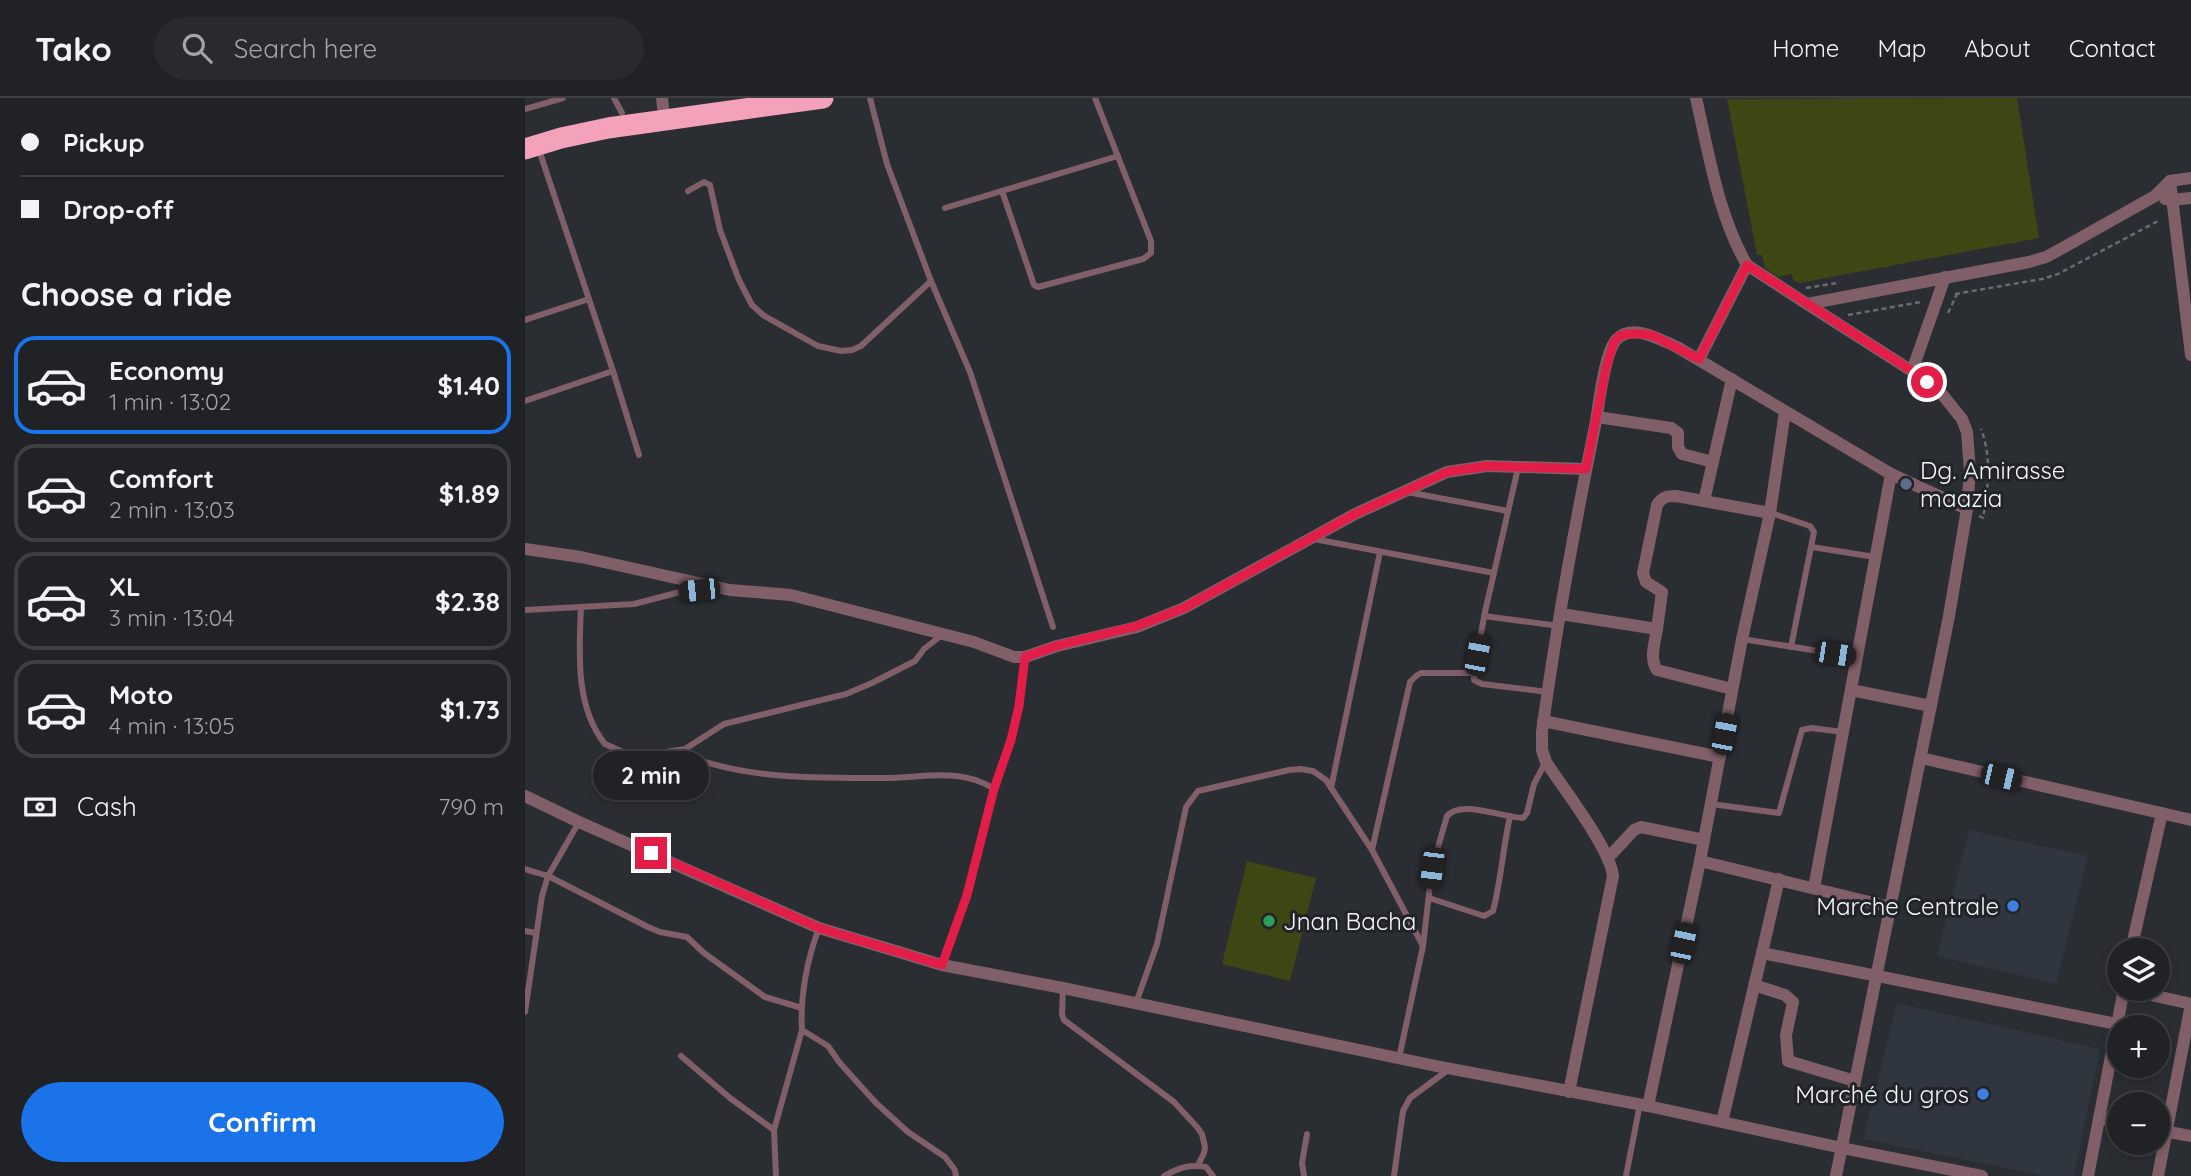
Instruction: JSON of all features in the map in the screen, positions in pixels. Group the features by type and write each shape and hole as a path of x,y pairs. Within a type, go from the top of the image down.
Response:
{"highway":[{"path":"529,143 618,105 725,98"},
{"path":"529,143 608,128 823,98"}],"street":[{"path":"1696,98 1726,220 1747,265 1912,371 1941,393 1962,419 1967,432 1970,471 1967,509 1921,758 1836,1176"},
{"path":"1807,304 2046,257 2155,196 2170,181 2191,178"},
{"path":"2170,181 2191,355"},
{"path":"2155,196 2171,200 2191,198"},
{"path":"1699,359 1747,265"},
{"path":"1912,371 1945,277"},
{"path":"1569,1092 1612,888 1612,867 1546,762 1542,751 1543,721 1586,469 1614,342 1620,336 1634,333 1654,336 1699,359 1891,474 1967,509"},
{"path":"1705,501 1732,379"},
{"path":"1644,1105 1700,861 1742,639 1770,513 1785,412"},
{"path":"1597,417 1671,429 1678,433 1678,447 1682,454 1713,462"},
{"path":"525,549 581,557 730,590 791,595 974,642 1014,657 1025,657 1056,646 1137,626 1184,608 1355,514 1447,472 1487,466 1586,469"},
{"path":"1814,888 1891,474"},
{"path":"1733,689 1654,667 1662,592 1646,582 1643,573 1657,505 1662,499 1671,496 1770,513"},
{"path":"1560,620 1657,629"},
{"path":"1851,690 1931,706"},
{"path":"1543,721 1720,757"},
{"path":"1921,758 2191,820"},
{"path":"525,796 819,928 942,965 1450,1069 1644,1105 1842,1149 1982,1176"},
{"path":"2134,938 2162,813"},
{"path":"1608,858 1634,830 1641,827 1704,840"},
{"path":"1700,861 1890,907"},
{"path":"1722,1122 1779,879"},
{"path":"1762,953 2107,1022"},
{"path":"1754,985 1785,995 1793,1002 1786,1035 1788,1061 1855,1082"},
{"path":"2170,999 2191,1004 2185,1072 2170,1110"},
{"path":"2088,1176 2107,1076"},
{"path":"2099,1118 2107,1120"},
{"path":"2170,1132 2191,1136"},
{"path":"2158,1176 2160,1155"}],"lane":[{"path":"525,109 563,98"},
{"path":"870,98 887,164 931,281 970,372 1053,628"},
{"path":"1002,191 1034,285 1038,287 1143,259 1151,253 1151,241 1095,98"},
{"path":"529,143 589,299 639,454"},
{"path":"944,208 1118,156"},
{"path":"688,191 703,182 710,184 724,243 752,305 763,315 818,346 841,351 861,346 931,281"},
{"path":"525,320 589,299"},
{"path":"525,401 613,371"},
{"path":"1518,468 1474,673 1476,682 1482,684 1548,692"},
{"path":"1405,492 1508,511"},
{"path":"1770,513 1809,526 1814,533 1791,647"},
{"path":"1309,538 1494,573"},
{"path":"1812,547 1875,557"},
{"path":"1331,788 1380,551"},
{"path":"525,610 634,604 680,592 730,590"},
{"path":"581,607 579,646 585,703 602,740 612,749 646,755 685,748 724,724 846,694 915,661 924,649 942,635"},
{"path":"1484,617 1560,620"},
{"path":"1742,639 1857,657"},
{"path":"942,965 967,895 994,789 1015,724 1025,657"},
{"path":"1373,850 1410,682 1421,673 1474,673"},
{"path":"1711,804 1779,813 1803,730 1811,728 1843,732"},
{"path":"675,751 709,765 767,775 887,778 957,776 974,779 994,789"},
{"path":"1399,1058 1423,946 1432,868 1444,824 1450,812 1462,809 1519,818 1525,815 1537,776 1546,762"},
{"path":"1136,1003 1157,944 1187,807 1198,791 1289,769 1319,774 1331,788 1373,850 1423,946"},
{"path":"1429,898 1483,916 1493,911 1510,816"},
{"path":"525,1012 542,896 548,877 579,822"},
{"path":"525,869 548,877 648,928 687,936 704,953 765,998 802,1008"},
{"path":"776,1176 774,1130 802,1030 802,1008 811,947 819,928"},
{"path":"525,931 537,933"},
{"path":"1063,988 1062,1014 1068,1024 1174,1102 1197,1127 1205,1147 1198,1166"},
{"path":"802,1030 828,1046 876,1104 908,1132 945,1157 955,1170 956,1176"},
{"path":"681,1056 730,1098 774,1130"},
{"path":"1394,1176 1403,1111 1410,1098 1450,1069"},
{"path":"1626,1176 1644,1105"},
{"path":"1304,1176 1302,1163 1307,1134"},
{"path":"1164,1176 1184,1166 1206,1167 1213,1176"}],"path":[{"path":"1786,291 1838,283"},
{"path":"1847,319 1847,315 1932,300"}],"shaded area":[{"name":"Marche Centrale","path":"1969,830 2088,856 2056,984 1937,956"},
{"name":"Marché du gros","path":"1897,1003 2100,1049 2074,1176 2044,1176 1863,1139"}],"green space":[{"path":"2017,98 2039,238 1800,283 1793,280 1792,274 1778,277 1765,268 1762,255 1757,255 1727,99"},
{"name":"Jnan Bacha","path":"1247,861 1316,878 1290,981 1222,964"}],"place":[{"name":"Dg. Amirasse maazia","path":"1906,484"},
{"name":"Marche Centrale","path":"2013,906"},
{"name":"Jnan Bacha","path":"1269,921"},
{"name":"Marché du gros","path":"1983,1094"}],"route":[{"path":"651,853 819,928 942,965 967,895 994,789 1011,740 1019,706 1025,657 1056,646 1137,626 1184,608 1355,514 1447,472 1487,466 1586,469 1606,368 1614,342 1627,334 1654,336 1699,359 1747,265 1927,382"}]}
